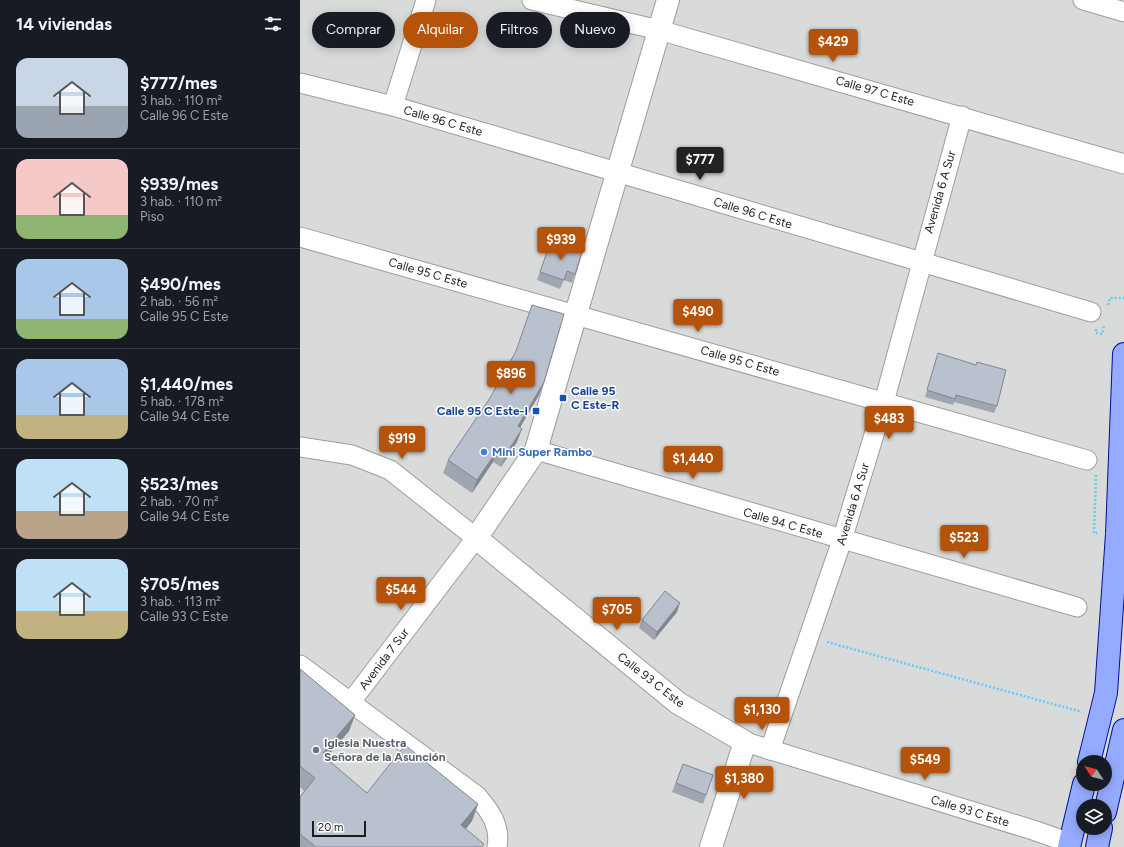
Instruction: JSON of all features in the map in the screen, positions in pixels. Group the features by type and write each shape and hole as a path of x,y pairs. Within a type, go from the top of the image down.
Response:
{"main road":[{"path":"1091,755 1106,692 1118,534 1124,354"},
{"path":"1108,799 1124,730"},
{"path":"1070,845 1082,791"},
{"path":"1097,847 1100,835"}],"street":[{"path":"393,106 426,0"},
{"name":"Calle 97 C Este","path":"532,0 659,30 962,116 1124,164"},
{"path":"476,538 536,450 668,0"},
{"path":"1083,0 1124,12"},
{"name":"Calle 96 C Este","path":"300,83 393,106 1091,312"},
{"name":"Avenida 6 A Sur","path":"770,750 842,540 884,402 962,116"},
{"name":"Calle 95 C Este","path":"300,237 1087,460"},
{"name":"Calle 93 C Este","path":"300,447 352,455 390,470 476,538 678,703 745,742 1033,830 1070,845"},
{"name":"Calle 94 C Este","path":"536,450 1077,607"},
{"name":"Avenida 7 Sur","path":"350,703 476,538"},
{"path":"300,666 477,796 489,810 497,826 497,847"},
{"path":"711,847 745,742"}],"path":[{"path":"809,637 1058,706"}],"shaded area":[{"path":"300,0 1124,0 1124,847 300,847"}],"building":[{"path":"551,241 582,252 575,274 567,271 564,280 540,272"},
{"path":"532,305 564,314 544,382 518,426 522,429 506,454 498,449 477,480 448,460 490,398 516,351"},
{"path":"938,353 976,365 977,362 1006,370 997,406 956,395 955,399 927,390"},
{"path":"665,591 680,603 657,632 642,620"},
{"path":"300,669 355,715 323,753 330,758 328,760 367,793 405,745 478,804 461,825 484,844 482,847 316,847 300,834 300,797 315,778 300,766"},
{"path":"683,764 713,775 706,795 676,783"}],"place":[{"name":"Calle 95 C Este-R","path":"563,398"},
{"name":"Calle 95 C Este-I","path":"536,411"},
{"name":"Mini Super Rambo","path":"484,452"},
{"name":"Iglesia Nuestra Señora de la Asunción","path":"316,750"}]}
